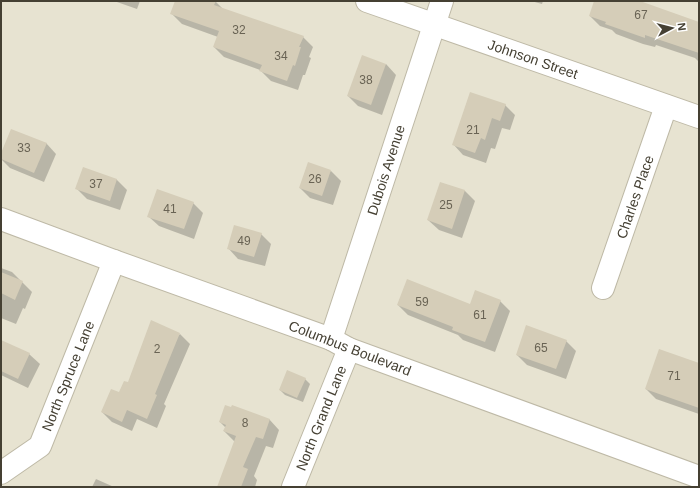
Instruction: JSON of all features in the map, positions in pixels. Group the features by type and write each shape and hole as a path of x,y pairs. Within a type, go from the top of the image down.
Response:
{"street":[{"name":"Johnson Street","path":"367,1 699,117"},
{"name":"Dubois Avenue","path":"340,344 442,1"},
{"name":"Charles Place","path":"603,288 666,106"},
{"name":"Columbus Boulevard","path":"1,219 699,477"},
{"name":"North Spruce Lane","path":"1,473 40,446 114,261"},
{"name":"North Grand Lane","path":"293,487 340,344"}],"shaded area":[{"path":"1,1 699,1 699,487 1,487"}],"building":[{"path":"175,1 216,1 214,5 304,36 299,47 301,47 295,66 293,65 287,81 259,71 262,65 213,47 219,31 170,14"},
{"path":"594,1 640,1 699,22 699,53 645,35 645,38 605,24 606,22 589,16"},
{"path":"362,55 386,64 371,105 347,96"},
{"path":"470,92 506,104 500,121 492,118 485,140 481,138 475,153 452,145"},
{"path":"11,129 47,143 34,173 1,159 1,153"},
{"path":"308,162 331,170 322,196 299,188"},
{"path":"83,167 117,179 110,201 75,189"},
{"path":"440,182 465,190 452,229 427,220"},
{"path":"157,189 194,202 184,229 147,217"},
{"path":"234,225 262,233 254,257 227,249"},
{"path":"1,272 23,281 15,300 1,293"},
{"path":"407,279 470,304 475,290 501,300 485,342 452,330 453,327 397,305"},
{"path":"151,320 180,333 155,394 157,395 147,419 127,410 122,422 101,412 111,389 119,392 124,381 128,382"},
{"path":"526,325 567,340 556,369 516,355"},
{"path":"1,340 30,353 18,379 1,371"},
{"path":"659,349 699,363 699,408 645,389"},
{"path":"287,370 306,378 297,398 279,390"},
{"path":"225,405 231,407 232,405 270,419 263,439 256,437 243,467 248,469 241,487 217,487 236,436 223,431 226,425 219,422"}]}
